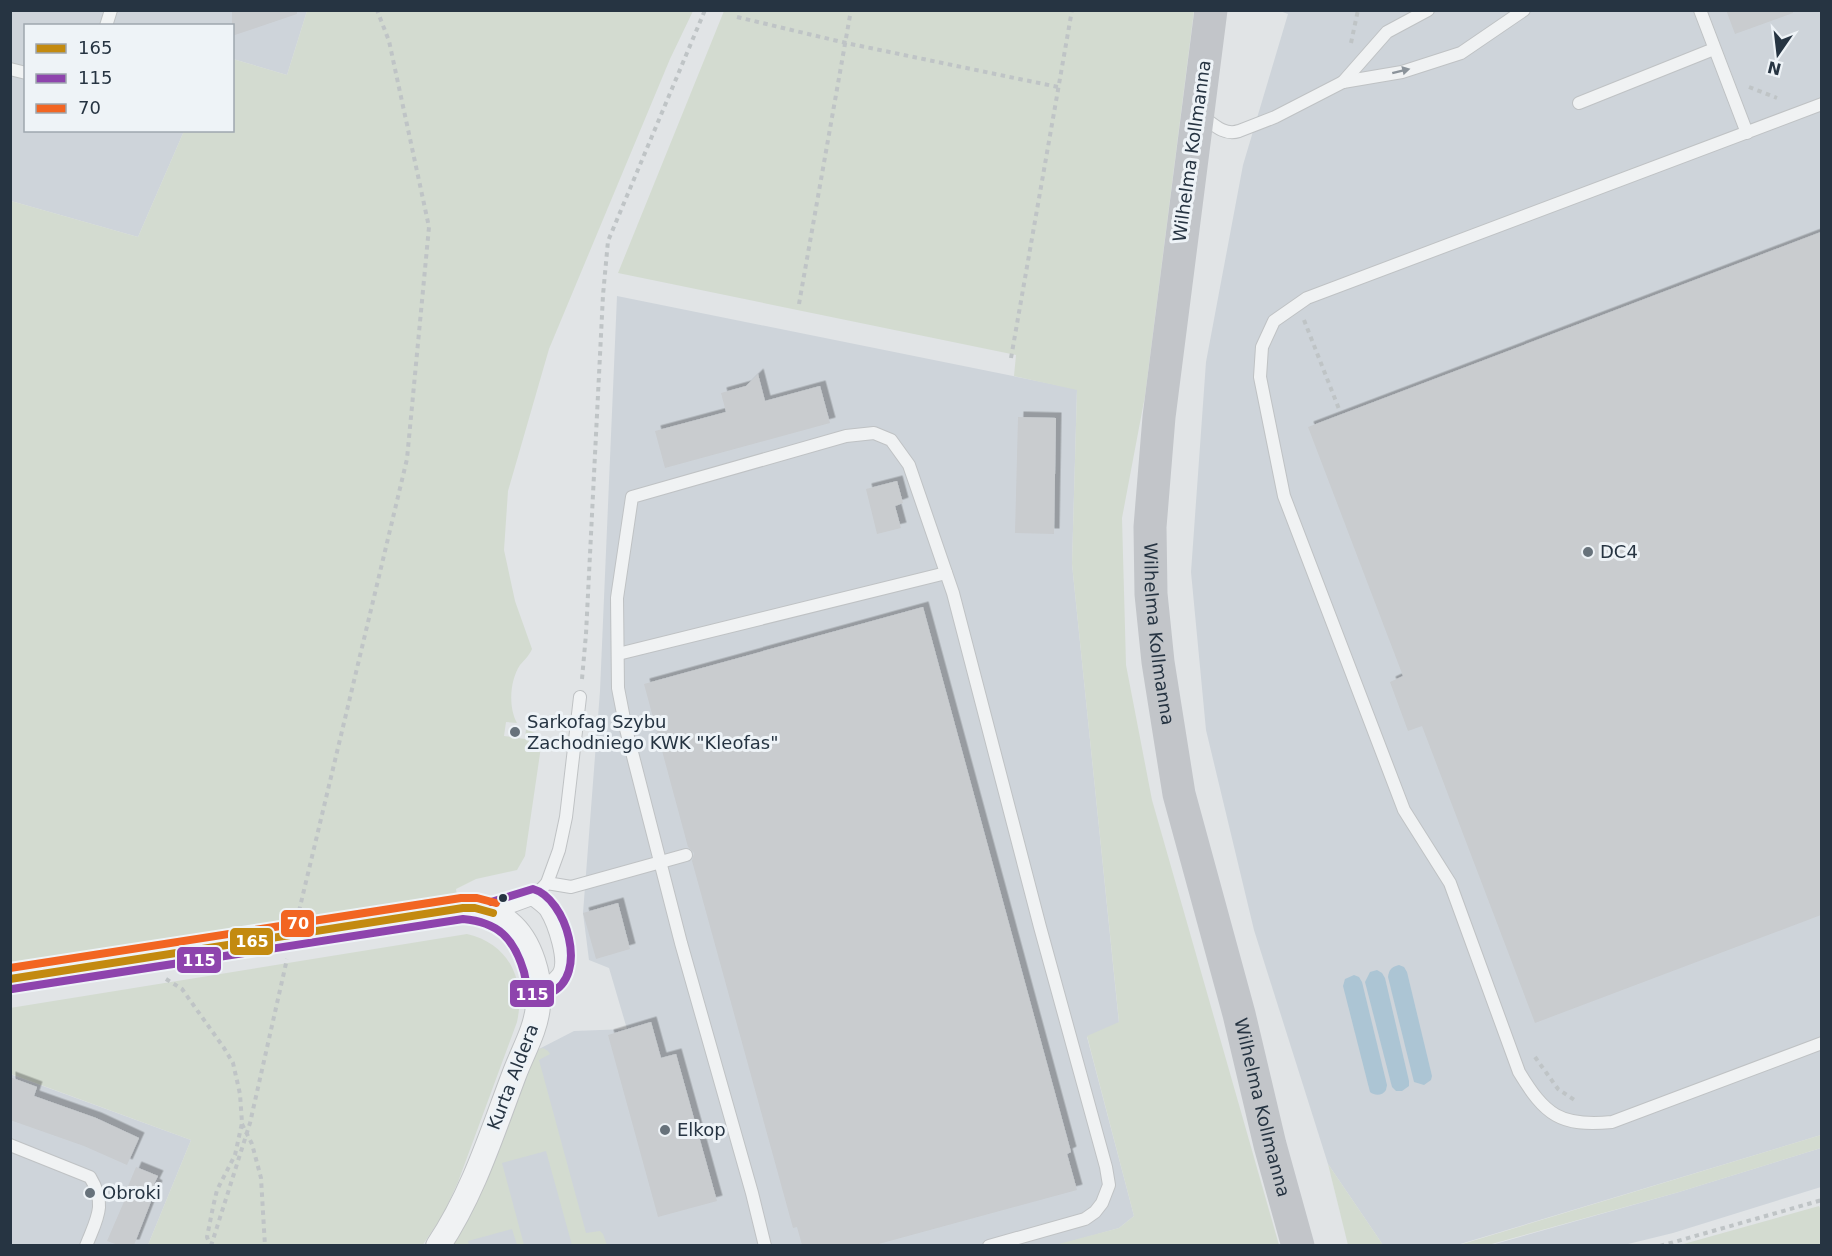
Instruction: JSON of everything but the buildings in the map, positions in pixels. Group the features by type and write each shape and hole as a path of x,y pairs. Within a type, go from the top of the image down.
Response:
{"street":[{"name":"Wilhelma Kollmanna","path":"1211,10 1158,427 1150,527 1151,594 1158,662 1179,794 1298,1245"},
{"path":"10,978 463,908 475,908 493,913"},
{"name":"Kurta Aldera","path":"438,1245 465,1198 497,1120 538,1007 538,986 532,961 518,932 508,922 493,913"}],"lane":[{"path":"1343,82 1387,32 1428,10"},
{"path":"1198,113 1220,130 1233,134 1275,117 1343,82 1402,72 1461,52 1524,10"},
{"path":"1700,10 1747,133"},
{"path":"1579,103 1714,49"},
{"path":"1821,104 1307,298 1274,321 1262,347 1260,377 1284,496 1395,789 1404,810 1449,883 1519,1072 1534,1099 1555,1116 1585,1125 1612,1122 1821,1043"},
{"path":"765,1245 681,943 626,729 618,688 617,598 632,497 846,436 874,433 891,440 909,465 953,593 1037,916 1096,1126 1109,1185 1102,1203 1085,1220 989,1245"},
{"path":"618,654 946,573"},
{"path":"493,913 532,899 547,883 559,850 566,817 580,697"},
{"path":"547,883 571,887 686,855"},
{"path":"532,899 545,910 553,926 562,964 559,973 551,982 538,986"},
{"path":"10,1145 90,1177 100,1199 100,1211 86,1245"}],"path":[{"path":"211,1245 246,1136 407,459 429,227 389,41 377,10"},
{"path":"580,697 586,634 603,295 609,241 705,10"},
{"path":"799,304 851,10"},
{"path":"1011,358 1072,10"},
{"path":"737,17 846,43 1058,87"},
{"path":"1297,322 1304,319 1339,408"},
{"path":"163,977 182,989 233,1063 240,1094 242,1123 246,1136 252,1144 261,1178 265,1245"},
{"path":"1532,1052 1558,1089 1583,1103"},
{"path":"211,1245 207,1237 213,1207 218,1190 236,1155 242,1123"},
{"path":"1660,1245 1821,1200"}],"shaded area":[{"path":"10,11 307,11 287,75 234,59 234,24 24,24 24,132 184,132 138,237 11,201"},
{"path":"307,11 693,11 670,59 549,349 508,491 504,550 515,601 532,649 520,665 512,686 511,702 517,723 506,722 504,736 525,739 526,729 539,735 542,740 525,856 517,870 476,879 456,889 457,896 285,926 11,967 11,201 138,237 184,132 234,132 234,59 287,75"},
{"path":"724,11 1194,11 1145,396 1122,518 1126,665 1152,800 1279,1245 1055,1245 1119,1228 1134,1216 1087,1036 1119,1022 1072,564 1077,390 1014,376 1016,355 618,273"},
{"path":"1280,11 1821,11 1821,1135 1457,1245 1383,1245 1328,1164 1254,930 1206,730 1191,572 1206,362 1243,165 1288,14"},
{"path":"617,296 1077,389 1072,564 1119,1023 1087,1037 1134,1216 1119,1228 1055,1246 453,1246 484,1194 539,1049 574,1031 627,1029 609,968 589,960 583,913 600,691"},
{"path":"467,934 494,946 511,966 519,992 517,1022 458,1182 443,1215 422,1246 148,1245 191,1140 11,1074 10,1008"},
{"path":"543,1048 550,1054 539,1060 586,1233 600,1231 607,1245 572,1245 546,1151 502,1163 524,1245 517,1245 512,1229 468,1241 469,1245 452,1246 476,1203 531,1062 539,1049"},
{"name":"Obroki","path":"10,1074 191,1140 148,1245 11,1245"},
{"path":"1821,1135 1821,1148 1679,1192 1488,1245 1459,1245"},
{"path":"1821,1148 1821,1187 1673,1233 1624,1245 1488,1246 1679,1192"},
{"path":"1328,1164 1383,1245 1348,1245"},
{"path":"1819,1206 1821,1245 1680,1245"}],"water":[{"path":"1399,965 1407,972 1432,1076 1431,1080 1424,1085 1414,1082 1388,977 1391,969"},
{"path":"1377,970 1385,978 1409,1081 1409,1086 1402,1091 1396,1091 1392,1087 1365,982 1370,972"},
{"path":"1354,975 1362,982 1387,1085 1384,1092 1376,1095 1370,1092 1343,986 1345,979"}],"transit line":[{"name":"115","path":"12,989 463,919 495,928 510,941 520,960 527,987 532,994 545,995 562,984 569,971 571,955 569,938 563,921 545,895 533,889 491,902"},
{"name":"70","path":"10,968 461,898 477,898 496,903"},
{"name":"165","path":"10,979 463,908 475,908 493,913"}],"place":[{"name":"DC4","path":"1588,552"},
{"name":"Sarkofag Szybu Zachodniego KWK \"Kleofas\"","path":"515,732"},
{"name":"Elkop","path":"665,1130"},
{"name":"Obroki","path":"90,1193"}]}
